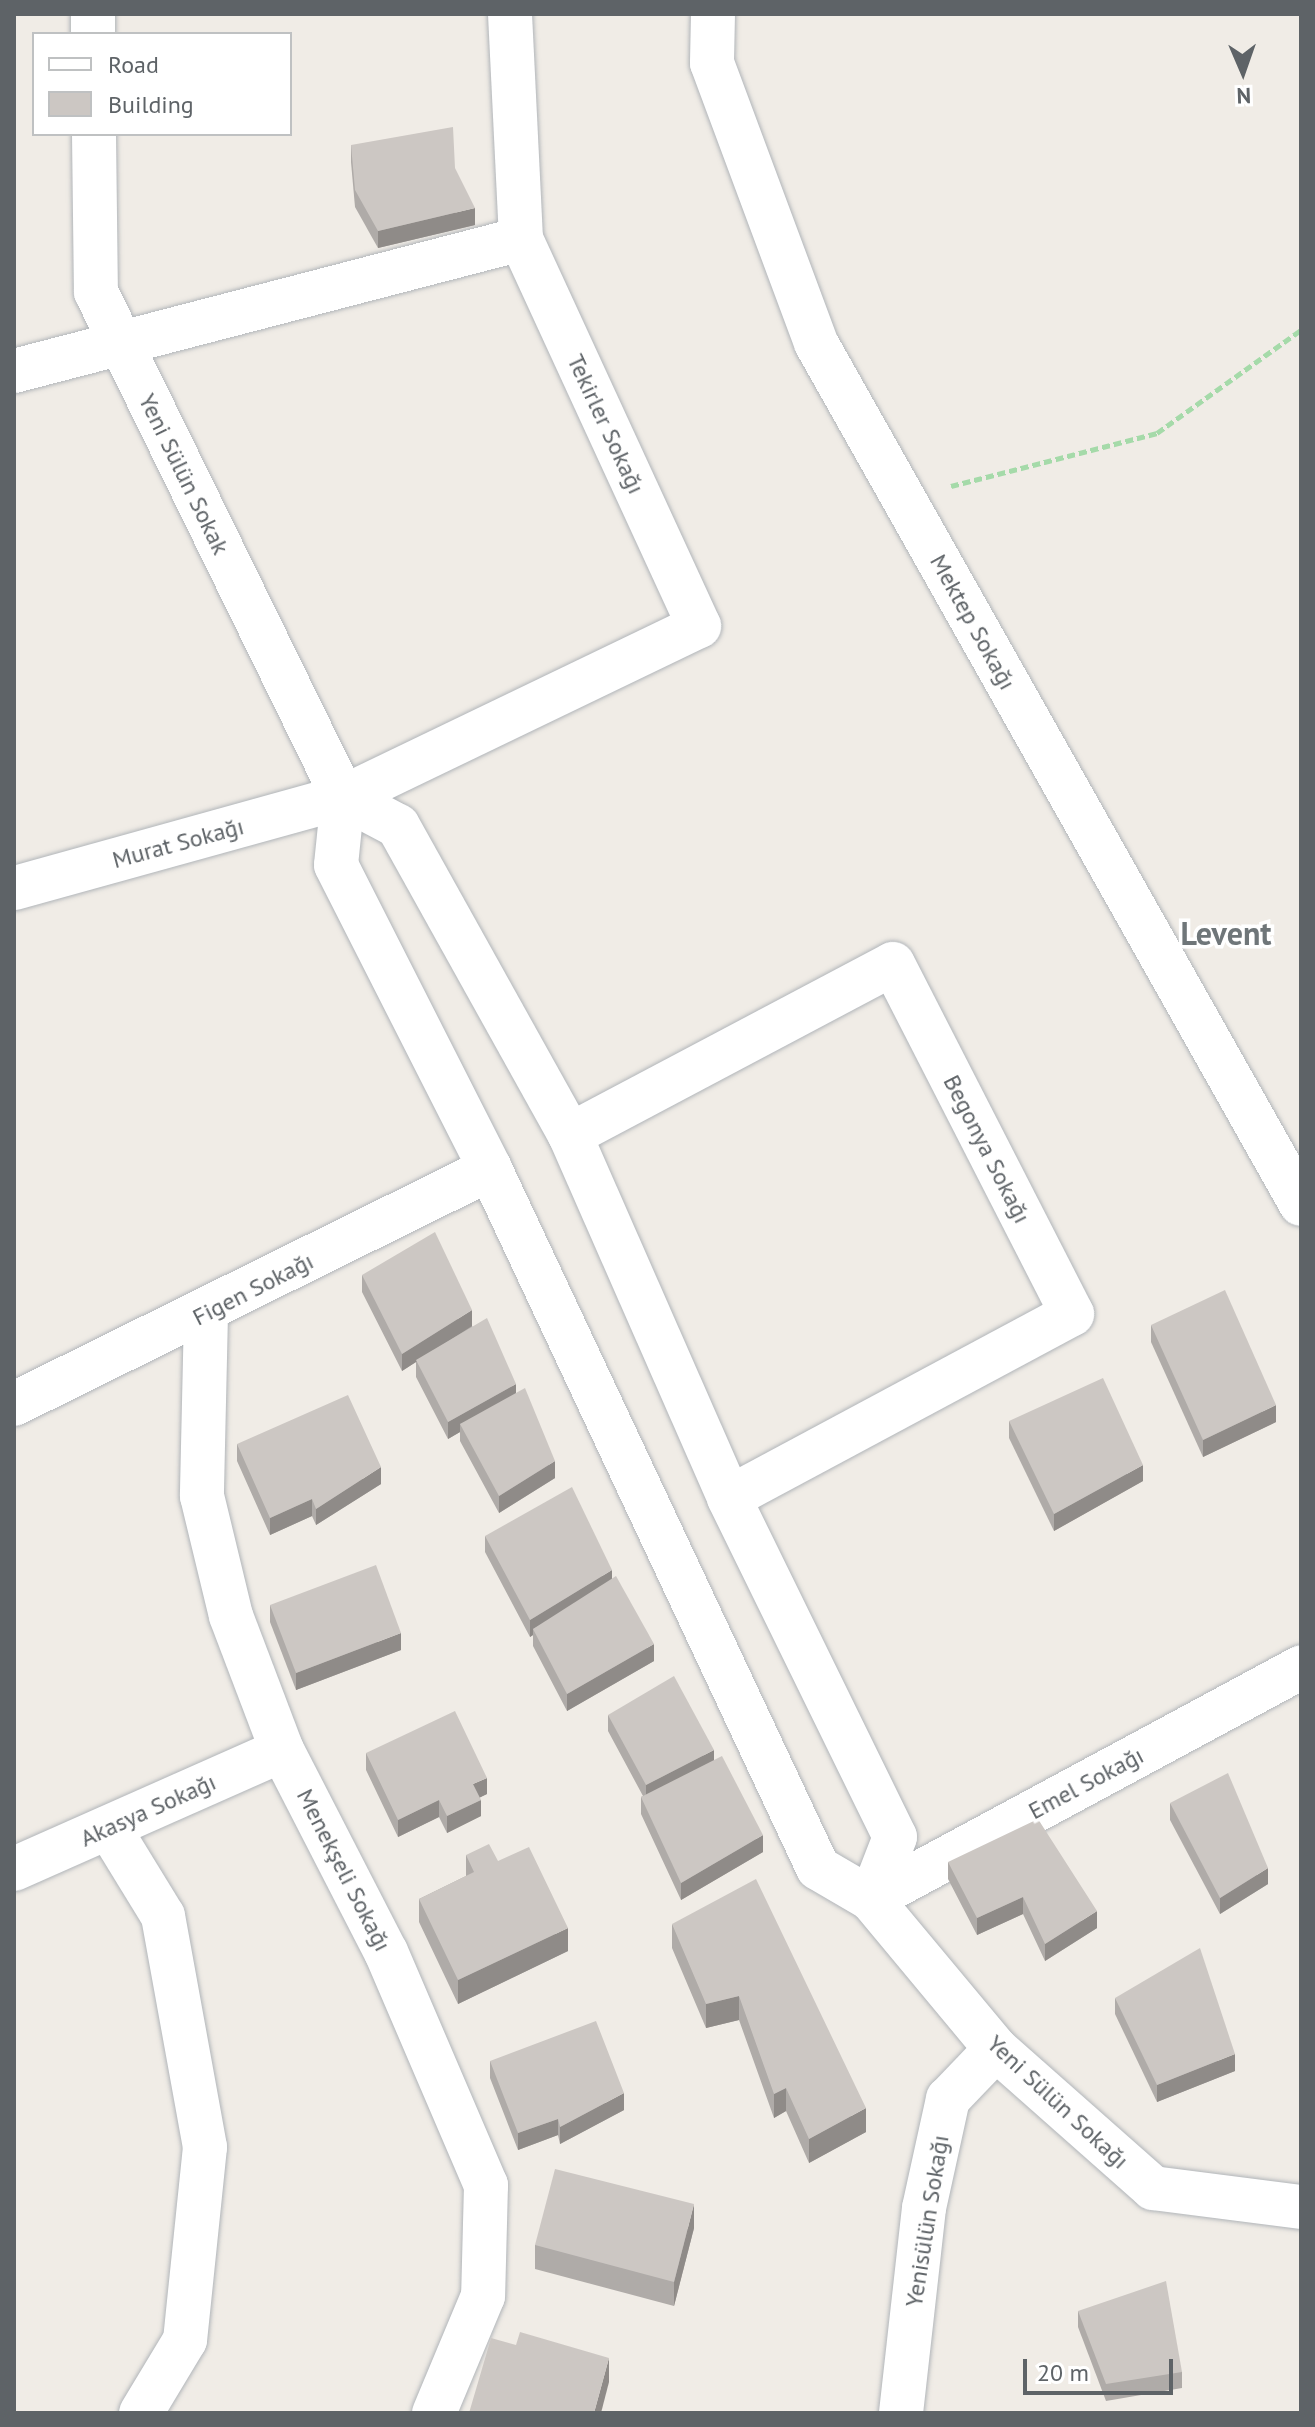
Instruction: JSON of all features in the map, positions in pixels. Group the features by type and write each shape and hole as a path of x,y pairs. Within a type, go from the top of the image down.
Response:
{"street":[{"path":"14,371 122,346 521,239 510,14"},
{"name":"Mektep Sokağı","path":"713,14 712,63 816,343 1301,1204"},
{"name":"Yeni Sülün Sokak","path":"94,136 96,292 343,797"},
{"name":"Tekirler Sokağı","path":"343,797 699,626 521,239"},
{"path":"343,797 398,826 570,1135 729,1498 895,1837 871,1899"},
{"name":"Murat Sokağı","path":"14,888 343,797"},
{"name":"Yeni Sülün Sokağı","path":"343,797 336,865 490,1169 818,1868 871,1899 996,2049 1153,2188 1301,2207"},
{"name":"Begonya Sokağı","path":"570,1135 893,964 1072,1314 729,1498"},
{"name":"Figen Sokağı","path":"14,1404 206,1314 490,1169"},
{"name":"Menekşeli Sokağı","path":"206,1314 202,1496 231,1616 282,1750 386,1952 486,2185 483,2296 434,2413"},
{"name":"Emel Sokağı","path":"871,1899 1301,1667"},
{"name":"Akasya Sokağı","path":"14,1869 282,1750"},
{"path":"109,1828 163,1916 205,2147 185,2340 141,2413"},
{"name":"Yenisülün Sokağı","path":"901,2413 924,2208 948,2099 996,2049"}],"path":[{"path":"904,499 1157,433 1301,330"}],"building":[{"path":"453,127 455,168 475,208 378,231 355,190 351,145"},
{"path":"435,1232 472,1310 402,1354 362,1275"},
{"path":"1225,1290 1276,1405 1203,1440 1151,1325"},
{"path":"487,1318 516,1384 448,1422 416,1360"},
{"path":"1103,1378 1143,1465 1054,1514 1009,1421"},
{"path":"525,1388 555,1461 499,1496 460,1424"},
{"path":"348,1395 381,1467 316,1509 312,1499 270,1518 237,1444"},
{"path":"572,1487 612,1570 530,1620 485,1536"},
{"path":"376,1565 401,1633 296,1673 270,1605"},
{"path":"616,1576 654,1644 567,1694 533,1629"},
{"path":"674,1676 714,1750 646,1785 608,1715"},
{"path":"455,1711 487,1778 473,1784 481,1800 447,1816 439,1800 398,1820 366,1753"},
{"path":"722,1756 763,1835 681,1883 641,1797"},
{"path":"1228,1773 1268,1868 1220,1898 1170,1803"},
{"path":"1038,1819 1097,1911 1045,1944 1023,1897 977,1918 948,1862"},
{"path":"489,1844 498,1861 529,1847 568,1928 458,1980 419,1899 474,1872 466,1855"},
{"path":"756,1879 866,2108 809,2139 786,2088 774,2094 739,1996 706,2004 672,1924"},
{"path":"1200,1948 1235,2054 1157,2085 1115,1998"},
{"path":"596,2021 624,2093 560,2127 558,2119 518,2133 490,2061"},
{"path":"555,2169 694,2204 674,2282 535,2245"},
{"path":"1166,2281 1182,2372 1106,2384 1078,2311"},
{"path":"520,2332 609,2358 594,2413 469,2413 491,2338 516,2345"}],"district":[{"name":"Levent","path":"1226,933"}]}
